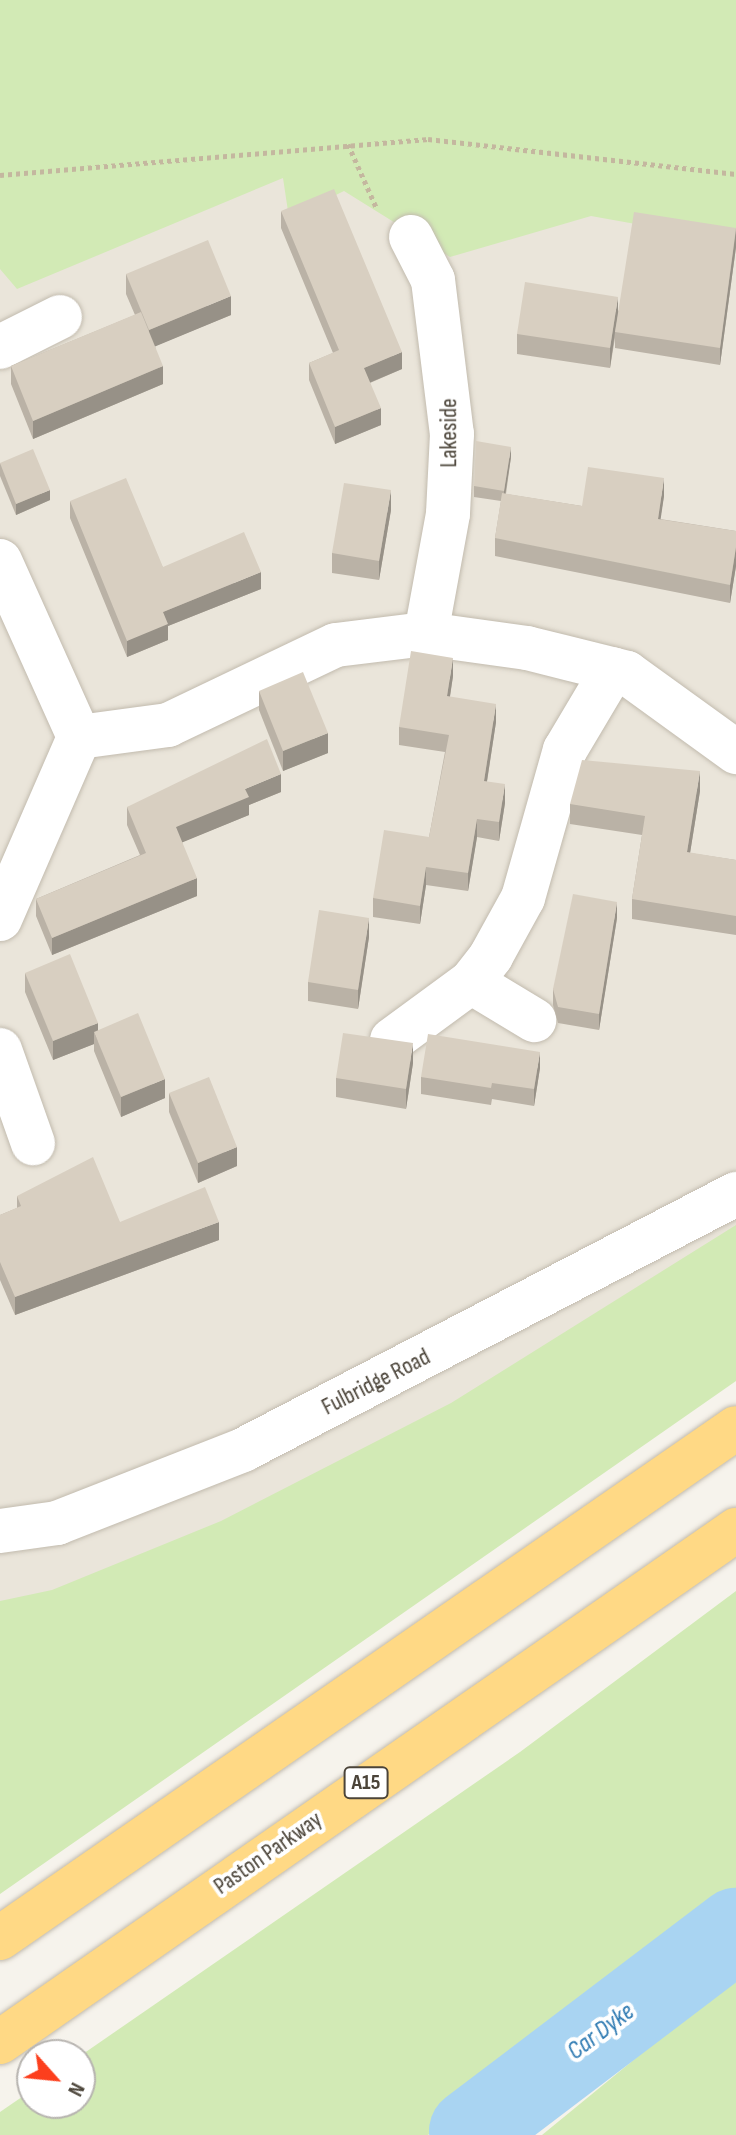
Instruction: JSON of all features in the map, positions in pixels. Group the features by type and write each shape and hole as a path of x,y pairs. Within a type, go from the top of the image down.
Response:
{"highway":[{"path":"0,1938 736,1428"},
{"name":"Paston Parkway","path":"0,2042 736,1530"}],"street":[{"name":"Lakeside","path":"411,237 433,280 452,434 448,514 426,634"},
{"path":"4,332 60,317"},
{"path":"0,561 79,737 0,919"},
{"path":"79,737 168,725 336,645 426,634 613,669 736,752"},
{"path":"392,1040 471,982 523,898 565,750 613,669"},
{"path":"471,982 534,1020"},
{"path":"0,1050 33,1143"},
{"name":"Fulbridge Road","path":"0,1531 57,1523 243,1450 736,1194"}],"path":[{"path":"0,175 163,167 348,144 428,139 736,174"},
{"path":"348,144 387,229 411,237"}],"shaded area":[{"path":"0,0 736,0 736,1297 0,1713"}],"green space":[{"path":"0,0 736,0 736,242 591,216 450,257 344,191 289,218 283,178 17,289 0,269"},
{"path":"736,1225 736,1381 0,1894 0,1601 52,1590 221,1521 451,1403"},
{"path":"736,1591 736,1907 428,2135 0,2135 0,2112 16,2101 16,2119 96,2119 96,2045 520,1752"},
{"path":"736,1979 736,2135 542,2135 708,1999"}],"building":[{"path":"334,189 402,352 364,368 381,408 335,427 309,363 339,350 281,211"},
{"path":"634,212 736,228 720,348 615,332"},
{"path":"208,240 231,296 149,330 126,274"},
{"path":"525,282 618,297 610,348 517,334"},
{"path":"141,312 163,366 33,421 11,366"},
{"path":"476,441 511,447 504,491 474,486"},
{"path":"33,449 50,490 16,504 0,463"},
{"path":"588,467 664,478 658,519 736,531 730,585 495,538 502,493 582,506"},
{"path":"126,478 163,567 244,532 261,572 163,612 168,624 127,641 70,501"},
{"path":"344,483 391,490 379,561 332,553"},
{"path":"411,651 453,658 447,696 496,704 484,781 505,784 499,822 477,819 468,873 426,867 420,906 373,898 384,830 429,837 449,735 399,727"},
{"path":"303,672 328,733 283,751 259,691"},
{"path":"267,739 281,774 245,789 249,797 176,827 197,878 52,938 36,899 146,853 127,807"},
{"path":"582,760 700,771 687,852 736,860 736,916 632,899 645,816 570,804"},
{"path":"573,894 617,902 599,1014 558,1007 553,989"},
{"path":"319,910 369,918 358,990 308,982"},
{"path":"70,954 98,1023 53,1041 25,973"},
{"path":"138,1013 165,1079 121,1097 94,1032"},
{"path":"343,1033 413,1043 406,1089 336,1078"},
{"path":"428,1034 540,1052 534,1089 492,1083 491,1088 421,1077"},
{"path":"209,1077 237,1147 198,1163 169,1093"},
{"path":"93,1157 120,1222 205,1187 219,1222 15,1297 0,1262 0,1215 21,1206 17,1196"}],"waterway":[{"name":"Car Dyke","path":"471,2131 736,1930"},
{"name":"Car Dyke","path":"465,2135 471,2131"}]}
